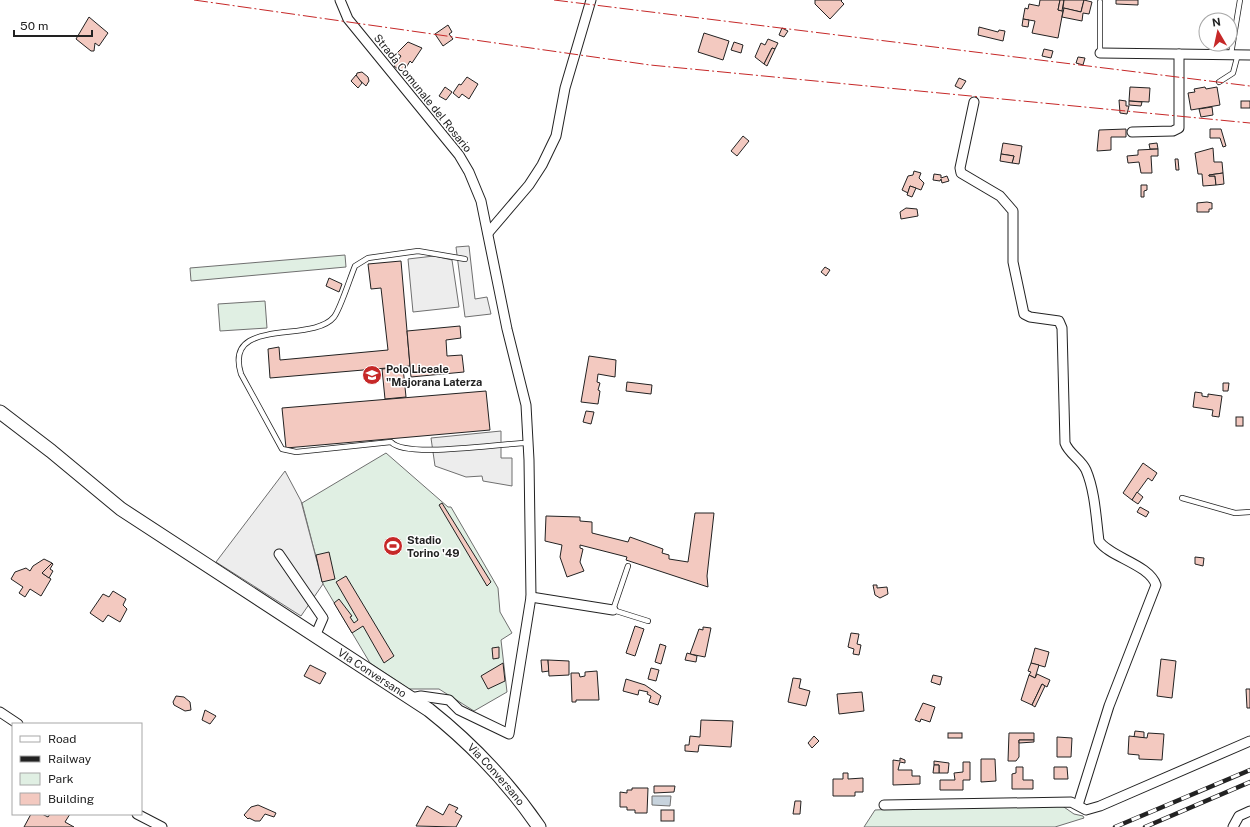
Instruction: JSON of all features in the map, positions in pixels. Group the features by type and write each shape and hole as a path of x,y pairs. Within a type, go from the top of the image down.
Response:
{"main road":[{"name":"VIa Conversano","path":"0,412 51,451 121,509 316,634 449,725"},
{"name":"Via Conversano","path":"449,725 497,772 539,827"}],"street":[{"name":"Strada Comunale del Rosario","path":"340,0 348,19 459,155 469,172 481,201 488,233 490,252 526,405 531,597 510,734 459,710 449,700 421,696 411,698"},
{"path":"488,233 529,185 542,165 556,136 565,88 591,0"},
{"path":"1100,53 1250,55"},
{"path":"1132,132 1173,131 1179,128 1179,54"},
{"path":"974,102 960,168 961,173 1000,196 1013,211 1013,262 1024,314 1030,317 1059,321 1062,328 1064,443 1067,449 1080,461 1086,470 1094,501 1099,541 1102,546 1127,559 1150,576 1156,585 1109,706 1078,805"},
{"path":"279,554 323,618 316,634"},
{"path":"531,597 612,610"},
{"path":"0,712 16,723"},
{"path":"884,805 1055,801 1071,802 1086,810 1100,806 1250,741"},
{"path":"1233,827 1239,816 1250,811"},
{"path":"139,815 162,827"}],"lane":[{"path":"1218,82 1233,73 1240,0"},
{"path":"1100,2 1100,53"},
{"path":"465,259 418,251 368,258 355,266 334,317 322,325 258,337 245,343 240,352 238,363 241,374 282,449 286,451 296,452 390,442 395,446 403,448 442,450 528,443"},
{"path":"1182,498 1234,513 1250,512"},
{"path":"628,566 612,610 648,621"}],"green space":[{"path":"345,255 346,267 191,281 190,268"},
{"path":"265,301 267,328 220,331 218,304"},
{"name":"Stadio Torino '49","path":"386,453 448,507 451,507 498,588 500,612 512,633 501,640 507,692 474,711 439,689 409,689 370,663 323,584 302,503"},
{"path":"1061,805 1074,814 1083,816 1084,818 1055,827 864,827 875,810 941,807"}],"shaded area":[{"path":"469,246 475,299 487,297 491,314 465,317 456,247"},
{"path":"434,256 452,260 459,307 413,312 408,259"},
{"path":"501,431 501,458 512,458 512,486 483,481 482,476 466,477 435,466 431,438"},
{"path":"285,471 301,501 323,584 301,616 216,562"},
{"path":"652,796 671,796 670,806 652,805"}],"building":[{"path":"815,0 842,0 841,1 844,4 830,19 815,4"},
{"path":"1040,0 1060,0 1058,10 1063,11 1058,38 1032,33 1035,21 1023,19 1025,8 1028,9 1029,4 1039,6"},
{"path":"1060,0 1064,0 1062,11 1058,10"},
{"path":"1064,0 1084,0 1081,12 1063,8"},
{"path":"1084,0 1092,2 1089,14 1083,13 1082,21 1062,17 1064,8 1081,12"},
{"path":"1116,0 1138,0 1138,5 1116,4"},
{"path":"89,17 108,33 99,46 95,43 94,51 91,51 76,39"},
{"path":"1023,19 1029,20 1028,27 1022,26"},
{"path":"448,25 452,32 449,34 453,39 443,46 435,34"},
{"path":"979,27 998,32 999,30 1005,31 1003,41 978,35"},
{"path":"782,28 788,31 784,37 779,35"},
{"path":"704,33 729,41 723,60 698,52"},
{"path":"768,39 778,43 775,49 772,48 764,64 755,57 761,43 765,45"},
{"path":"408,42 422,48 412,63 410,61 403,73 394,66 401,56 397,53"},
{"path":"734,42 743,45 741,53 731,50"},
{"path":"772,48 775,49 767,66 764,64"},
{"path":"1044,49 1053,51 1051,58 1042,56"},
{"path":"1078,57 1085,58 1083,65 1076,63"},
{"path":"362,72 368,77 369,81 366,86 356,77 357,73"},
{"path":"356,75 362,83 358,88 351,81"},
{"path":"467,77 478,84 469,99 462,94 459,98 453,93 459,84 461,85"},
{"path":"959,78 966,81 961,89 955,86"},
{"path":"445,87 452,92 446,100 439,96"},
{"path":"1130,87 1150,88 1149,102 1129,101"},
{"path":"1205,87 1206,89 1217,87 1220,105 1191,110 1188,93 1195,92 1194,89"},
{"path":"1119,100 1126,101 1126,106 1129,106 1127,114 1120,113"},
{"path":"1129,101 1142,102 1141,106 1129,105"},
{"path":"1241,101 1250,101 1250,108 1241,108"},
{"path":"1212,107 1213,115 1201,117 1199,109"},
{"path":"1126,129 1126,137 1111,137 1111,150 1097,151 1099,130"},
{"path":"1210,129 1221,129 1226,146 1223,147 1220,138 1210,138"},
{"path":"743,136 749,141 737,156 731,151"},
{"path":"1003,143 1022,146 1019,164 1012,163 1014,156 1001,154"},
{"path":"1157,143 1158,149 1150,149 1149,144"},
{"path":"1213,148 1214,162 1222,162 1223,173 1209,175 1215,176 1216,185 1203,186 1202,174 1198,174 1195,153"},
{"path":"1158,149 1158,156 1151,156 1152,173 1141,173 1139,162 1128,163 1127,156 1138,155 1138,150"},
{"path":"1001,154 1014,156 1012,163 1000,161"},
{"path":"1175,159 1178,159 1179,170 1176,170"},
{"path":"914,171 921,173 919,178 924,183 921,190 910,186 908,193 902,190 908,176 913,175"},
{"path":"1223,173 1224,184 1216,185 1215,176 1209,176 1209,175"},
{"path":"934,174 941,175 941,178 947,176 949,181 942,183 941,179 940,181 933,180"},
{"path":"1141,185 1147,185 1147,190 1144,191 1144,197 1141,197"},
{"path":"910,186 916,188 912,197 907,195"},
{"path":"1197,203 1212,203 1212,209 1209,209 1209,212 1197,212"},
{"path":"906,208 917,209 918,216 901,219 900,212"},
{"path":"401,261 410,366 270,378 268,349 279,347 280,360 388,350 381,288 371,289 368,264"},
{"path":"825,267 830,270 826,276 821,272"},
{"path":"329,278 342,284 339,292 326,286"},
{"path":"460,326 461,338 446,340 447,356 462,355 464,372 411,377 407,331"},
{"path":"589,356 616,360 615,377 598,374 597,382 600,383 598,390 600,391 598,404 581,402"},
{"path":"403,367 406,397 385,399 382,369"},
{"path":"627,382 652,385 651,394 626,391"},
{"path":"1223,383 1229,383 1228,391 1223,391"},
{"path":"486,391 490,430 286,448 282,408"},
{"path":"1195,392 1202,393 1202,396 1208,397 1208,394 1222,396 1219,417 1212,416 1213,410 1193,407"},
{"path":"586,411 594,412 591,424 583,422"},
{"path":"1236,417 1243,417 1243,426 1236,426"},
{"path":"1143,463 1157,473 1152,481 1148,478 1132,500 1123,493"},
{"path":"1137,492 1143,497 1138,504 1132,500"},
{"path":"442,503 491,582 487,586 439,505"},
{"path":"1140,507 1149,512 1146,517 1137,512"},
{"path":"695,513 714,513 707,576 708,587 626,560 627,557 580,545 580,548 583,549 580,562 584,571 567,577 560,557 562,545 545,541 546,516 580,517 580,521 592,522 592,533 628,542 630,537 663,549 662,553 669,555 669,559 688,562"},
{"path":"329,552 335,579 322,582 316,555"},
{"path":"1195,557 1204,558 1203,566 1195,564"},
{"path":"44,559 52,563 42,573 51,579 41,596 30,589 25,597 19,593 23,587 11,579 15,572 26,568 30,571 33,566"},
{"path":"52,563 53,564 50,569 53,571 49,578 42,573"},
{"path":"346,576 394,656 384,663 363,626 352,633 334,603 339,599 352,616 350,617 354,623 358,620 336,582"},
{"path":"873,585 877,585 877,588 887,587 888,594 880,598 875,595"},
{"path":"113,591 126,599 123,605 127,609 120,622 108,615 103,622 90,613 103,594 109,597"},
{"path":"635,626 644,629 635,656 626,653"},
{"path":"703,627 711,628 705,657 690,654 699,629 703,630"},
{"path":"851,633 859,634 857,644 861,645 859,655 853,654 854,649 848,647"},
{"path":"660,644 666,646 661,664 655,662"},
{"path":"499,647 499,658 493,659 492,648"},
{"path":"1035,648 1049,652 1045,667 1031,663"},
{"path":"687,653 697,656 696,662 685,660"},
{"path":"1161,659 1176,661 1172,698 1157,696"},
{"path":"541,660 548,660 549,671 542,672"},
{"path":"548,660 569,661 569,675 549,676"},
{"path":"503,663 505,681 488,689 481,676"},
{"path":"1031,663 1039,665 1035,678 1029,675 1031,672 1028,671"},
{"path":"310,665 326,673 320,684 304,676"},
{"path":"651,668 659,670 656,681 648,679"},
{"path":"597,671 599,700 576,700 576,702 572,702 571,673 579,673 580,677 585,676 585,672"},
{"path":"1037,674 1050,680 1047,687 1042,684 1032,705 1021,700 1029,675 1035,678"},
{"path":"933,675 942,677 940,685 931,682"},
{"path":"793,678 801,679 799,688 810,691 806,706 788,702"},
{"path":"626,679 645,685 661,696 658,705 649,702 651,696 647,694 648,692 639,690 638,695 623,691"},
{"path":"1042,684 1045,686 1035,707 1032,705"},
{"path":"1246,689 1250,689 1250,708 1247,708"},
{"path":"862,692 864,711 839,714 837,694"},
{"path":"176,696 184,697 190,702 191,710 185,711 174,705 173,702"},
{"path":"923,703 935,707 930,722 921,719 920,722 915,720"},
{"path":"205,710 216,716 210,724 202,720"},
{"path":"701,720 733,721 731,747 699,745 698,752 685,751 685,745 689,745 690,736 700,737"},
{"path":"1135,731 1144,732 1144,738 1134,737"},
{"path":"948,733 962,733 962,738 948,738"},
{"path":"1009,733 1034,733 1034,740 1019,740 1019,757 1016,761 1008,761"},
{"path":"1148,733 1164,734 1162,760 1139,759 1139,755 1128,754 1129,736 1147,738"},
{"path":"814,736 819,741 812,748 808,743"},
{"path":"1057,737 1072,738 1071,757 1057,757"},
{"path":"1019,740 1034,740 1034,742 1019,743"},
{"path":"900,758 905,760 905,763 900,762 898,770 912,770 912,776 920,776 920,784 893,785 893,760 900,761"},
{"path":"981,759 995,759 996,781 981,782"},
{"path":"934,761 949,763 948,773 939,773 939,765 934,765"},
{"path":"963,762 970,762 970,780 963,780 963,790 940,790 940,780 955,780 954,773 963,772"},
{"path":"934,765 939,765 939,773 933,773"},
{"path":"1016,767 1023,767 1023,780 1033,780 1033,789 1012,789 1012,774 1016,773"},
{"path":"1054,767 1067,767 1068,779 1054,779"},
{"path":"843,773 848,773 848,779 863,778 863,792 855,792 855,796 833,796 833,779 843,779"},
{"path":"654,786 675,786 674,792 654,793"},
{"path":"632,788 648,788 647,813 635,813 635,810 627,810 627,807 620,807 620,792 627,793 627,790 632,790"},
{"path":"795,801 801,801 800,814 793,814"},
{"path":"449,804 458,808 455,812 462,816 456,827 416,826 427,806 443,815"},
{"path":"258,805 276,813 274,817 265,814 260,821 255,821 249,818 248,819 244,815 251,807"},
{"path":"661,810 674,810 674,821 661,821"},
{"path":"30,815 44,815 48,817 49,815 69,815 65,822 74,827 24,827"}],"railway":[{"path":"1115,827 1250,770"},
{"path":"1145,827 1250,782"}],"power":[{"path":"194,0 650,65 1250,123"},
{"path":"554,0 1250,86"}],"place":[{"name":"Polo Liceale \"Majorana Laterza","path":"372,375"},
{"name":"Stadio Torino '49","path":"393,546"}]}
